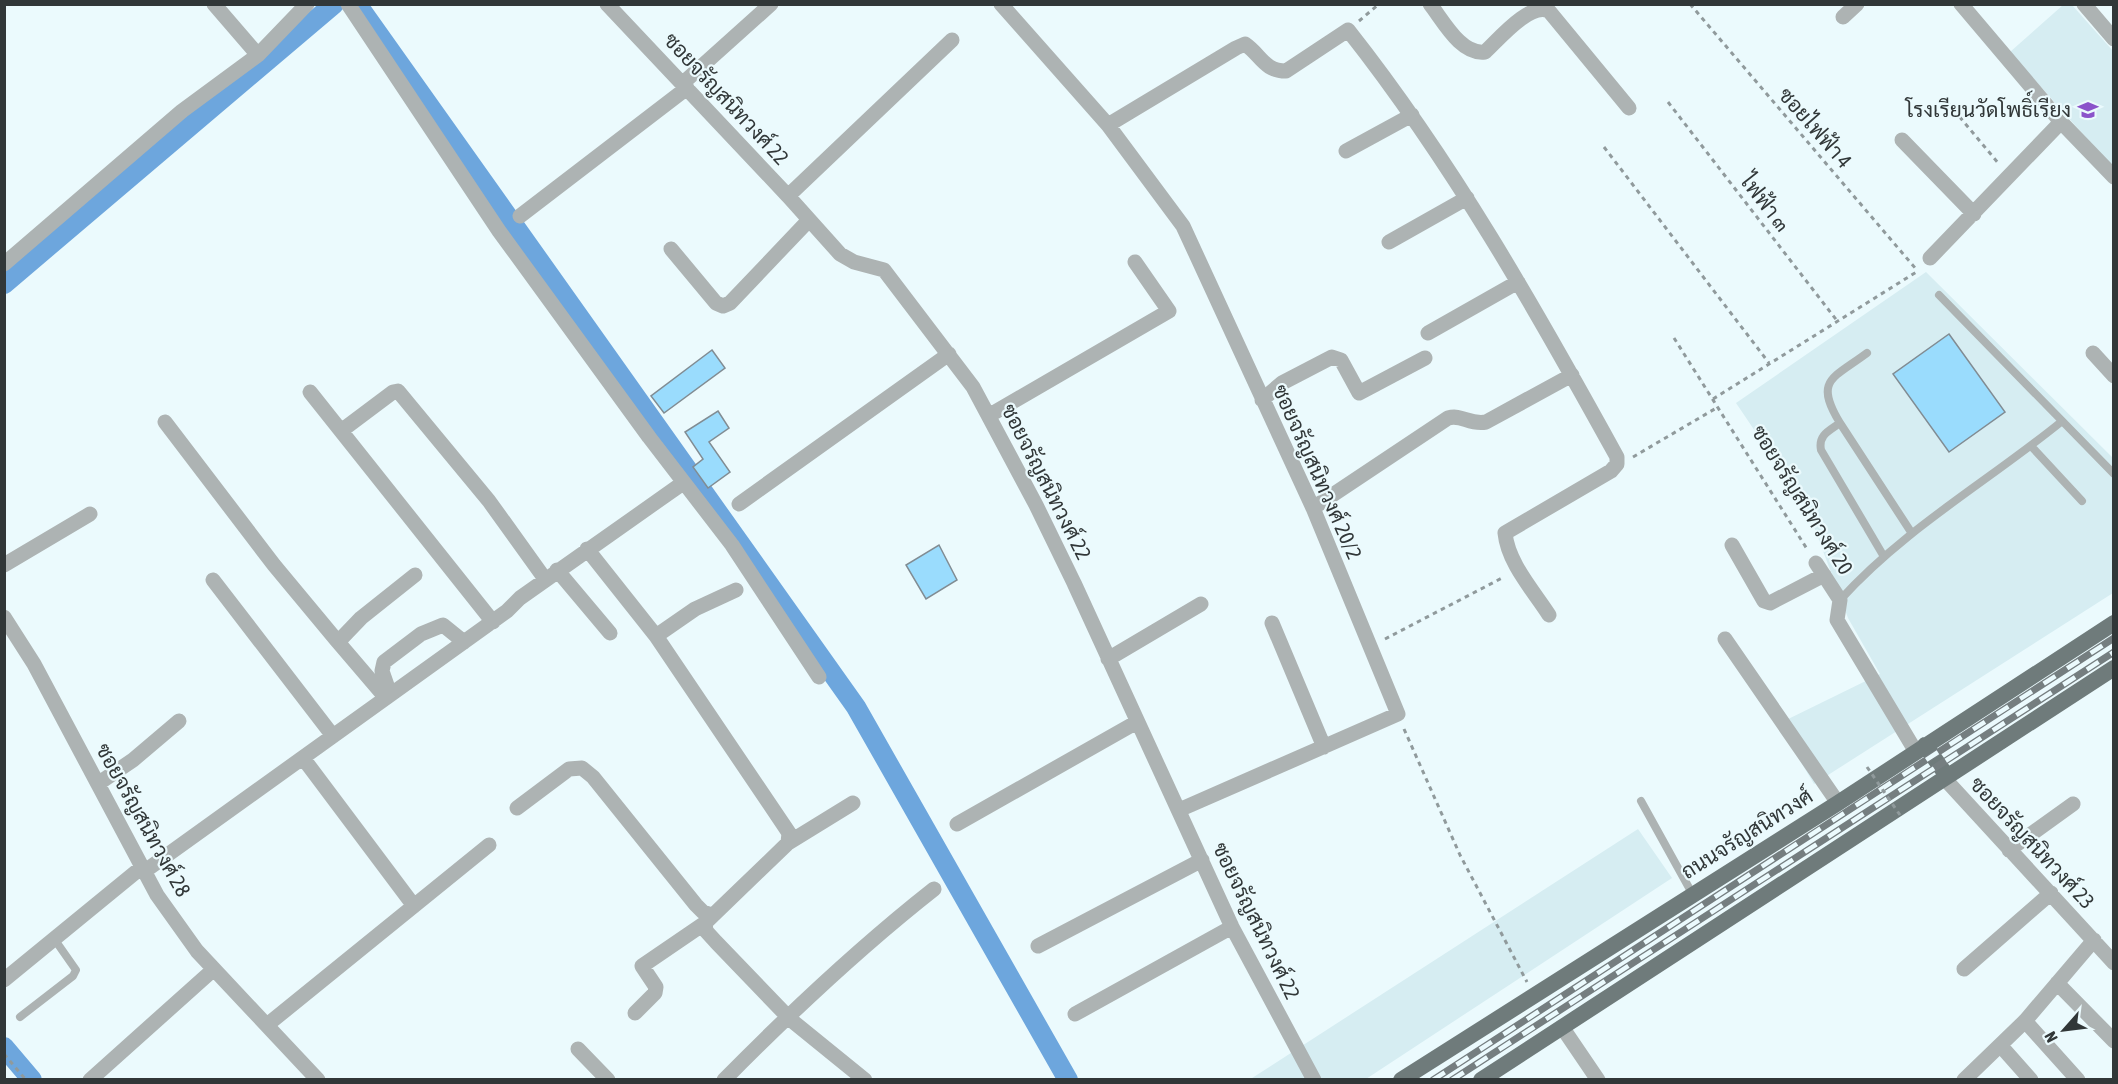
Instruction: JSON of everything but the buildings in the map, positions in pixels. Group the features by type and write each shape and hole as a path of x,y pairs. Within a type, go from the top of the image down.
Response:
{"main road":[{"name":"ถนนจรัญสนิทวงศ์","path":"1401,1080 1838,802 2114,622"},
{"path":"1481,1080 2114,668"},
{"path":"1921,748 1946,777"}],"street":[{"path":"214,4 258,55"},
{"path":"4,264 182,111 258,55 307,4"},
{"name":"ซอยจรัญสนิทวงศ์ 22","path":"607,4 685,85 840,254 854,262 884,270 949,354 990,416 1036,505 1232,927 1314,1080"},
{"path":"520,216 685,85 771,4"},
{"name":"ซอยจรัญสนิทวงศ์ 20/2","path":"1001,4 1108,125 1183,226 1312,508 1398,714"},
{"path":"1430,4 1466,49 1477,53 1485,52 1531,10 1542,8 1549,11 1629,108"},
{"path":"1843,17 1857,4"},
{"path":"1961,4 2061,122 2114,177"},
{"path":"2084,4 2114,39"},
{"path":"348,5 499,231 762,587 819,677"},
{"path":"1108,125 1245,44 1266,66 1275,71 1286,71 1348,30 1412,115 1467,198 1572,375 1617,458 1617,464 1611,471 1504,533 1512,558 1549,615"},
{"path":"788,196 952,40"},
{"path":"1346,151 1412,115"},
{"path":"1930,258 2061,122"},
{"path":"1902,140 1974,214"},
{"path":"1389,242 1467,198"},
{"path":"671,249 716,303 723,306 730,303 809,220"},
{"path":"990,416 1169,311 1135,262"},
{"path":"1428,333 1518,282"},
{"path":"2092,353 2114,376"},
{"path":"739,504 949,354"},
{"path":"1263,400 1282,383 1332,357 1341,360 1359,393 1425,358"},
{"path":"1312,508 1448,418 1457,416 1475,424 1486,422 1572,375"},
{"path":"341,431 393,392 398,391 551,575 610,633"},
{"path":"309,392 493,622"},
{"path":"165,422 267,556 338,642 388,696"},
{"path":"4,980 143,869 303,758 493,622 551,575 683,483"},
{"path":"4,565 90,514"},
{"path":"1732,545 1764,601 1770,603 1820,569"},
{"path":"587,549 656,636 789,833 788,843"},
{"name":"ซอยจรัญสนิทวงศ์ 20","path":"1820,569 1840,600 1837,620 1921,748"},
{"path":"338,642 361,618 415,575"},
{"path":"213,580 333,736"},
{"path":"656,636 695,609 736,590"},
{"path":"1108,659 1201,604"},
{"name":"ซอยจรัญสนิทวงศ์ 28","path":"4,616 34,664 157,895 214,969 318,1080"},
{"path":"1272,623 1324,747"},
{"path":"388,696 382,671 384,662 421,634 442,625 464,642"},
{"path":"1725,639 1838,802"},
{"path":"1179,810 1398,714"},
{"path":"99,783 133,760 179,720"},
{"path":"957,824 1137,722"},
{"path":"303,758 414,906"},
{"path":"517,808 569,769 582,768 593,777 703,912 708,919 706,931 787,1016 865,1080"},
{"name":"ซอยจรัญสนิทวงศ์ 23","path":"1946,777 2009,850 2112,958"},
{"path":"635,1013 655,993 656,987 642,966 708,919 788,843 854,803"},
{"path":"2009,850 2073,804"},
{"path":"267,1025 489,845"},
{"path":"1038,946 1202,860"},
{"path":"724,1080 787,1016 867,942 934,889"},
{"path":"1964,969 2051,893"},
{"path":"1075,1014 1232,927"},
{"path":"1964,1080 2025,1021 2094,940"},
{"path":"90,1080 214,969"},
{"path":"2057,982 2114,1041"},
{"path":"2025,1021 2078,1080"},
{"path":"1562,1027 1598,1080"},
{"path":"2000,1045 2031,1080"},
{"path":"578,1049 600,1077"}],"lane":[{"path":"1939,295 2114,474"},
{"path":"1867,353 1833,379 1827,389 1827,402 1911,532"},
{"path":"1840,600 1883,555 1911,532 2031,447 2061,422"},
{"path":"1840,423 1823,435 1820,442 1821,450 1883,555"},
{"path":"2031,447 2082,501"},
{"path":"1641,801 1693,895"},
{"path":"20,1017 73,976 76,970 55,940"}],"path":[{"path":"1348,30 1379,4"},
{"name":"ซอยไฟฟ้า 4","path":"1690,4 1918,271"},
{"name":"ไฟฟ้า ๓","path":"1668,102 1838,321"},
{"path":"1948,103 2010,177"},
{"path":"1604,147 1769,363"},
{"path":"1713,399 1918,271 1930,258"},
{"name":"ซอยจรัญสนิทวงศ์ 20","path":"1674,338 1820,569"},
{"path":"1617,464 1642,453 1718,407"},
{"path":"1370,646 1502,578"},
{"path":"1398,714 1460,855 1534,994"},
{"path":"1867,767 1900,815"},
{"path":"4,1054 26,1080"}],"shaded area":[{"name":"โรงเรียนวัดโพธิ์เรียง","path":"2063,5 2072,5 2113,51 2113,168 2010,52"},
{"path":"1926,272 2113,458 2113,593 1814,784 1778,724 1880,674 1848,618 1807,508 1736,403"},
{"path":"1638,829 1672,878 1366,1079 1249,1080"}],"waterway":[{"path":"4,284 334,4"},
{"path":"357,4 856,707 1068,1080"},
{"path":"4,1047 32,1080"}],"railway":[{"path":"1433,1080 2114,638"},
{"path":"1452,1080 2114,652"}],"place":[{"name":"โรงเรียนวัดโพธิ์เรียง","path":"2088,110"}]}
